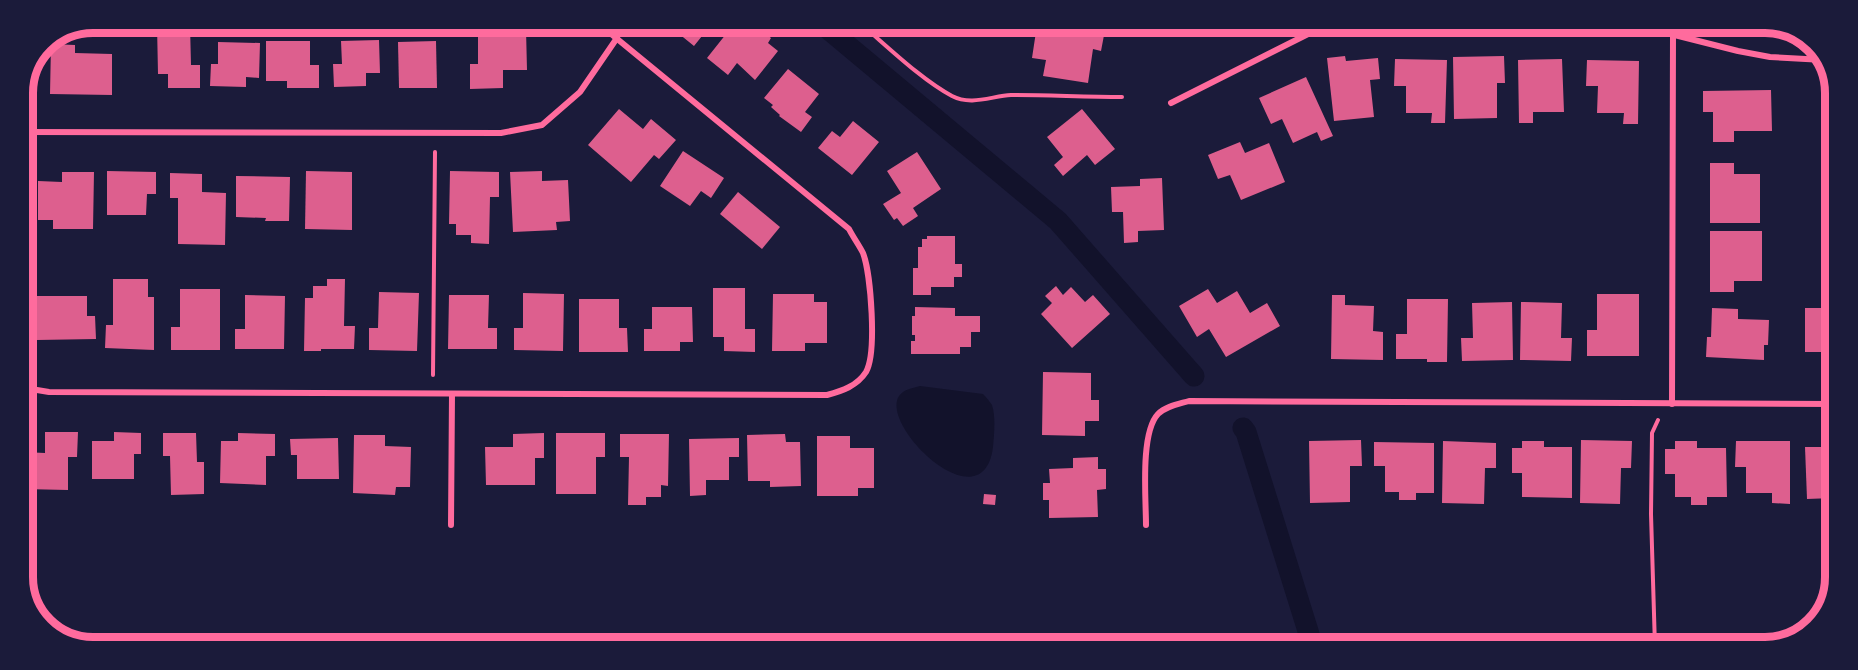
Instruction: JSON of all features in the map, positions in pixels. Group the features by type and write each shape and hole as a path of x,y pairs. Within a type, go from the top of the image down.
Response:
{"street":[{"path":"33,389 50,392 827,395 844,390 857,382 866,371 871,359 870,283 862,252 849,229 611,33"},
{"path":"1171,103 1310,33"},
{"path":"1669,33 1770,57 1815,59"},
{"path":"1672,404 1673,34"},
{"path":"33,132 501,133 542,125 580,92 617,38"},
{"path":"451,525 452,394"},
{"path":"1146,525 1146,446 1150,429 1159,414 1173,405 1189,401 1825,404"}],"path":[{"path":"872,33 924,76 952,96 962,100 972,101 1008,95 1122,97"},
{"path":"433,375 435,152"},
{"path":"1654,637 1652,433 1658,420"}],"shaded area":[{"path":"920,386 983,394 989,401 993,410 994,432 993,447 985,469 971,477 954,473 935,462 917,446 904,428 897,410 899,396 909,389"}],"building":[{"path":"157,33 190,33 191,65 200,65 200,88 168,88 168,74 158,74"},
{"path":"478,33 526,33 527,70 503,70 503,88 470,89 470,64 478,64"},
{"path":"678,33 704,33 694,46"},
{"path":"727,33 765,33 771,38 768,43 778,51 755,80 737,63 728,75 707,58"},
{"path":"1036,33 1104,33 1101,51 1093,49 1088,83 1043,76 1046,60 1032,58"},
{"path":"1201,33 1222,33 1222,36 1201,36"},
{"path":"379,40 380,73 366,73 366,86 334,87 333,64 342,64 341,41"},
{"path":"266,41 310,41 310,65 319,65 319,88 287,88 287,81 266,81"},
{"path":"436,41 437,88 399,88 398,42"},
{"path":"218,42 260,43 259,78 246,77 246,87 210,86 211,64 218,64"},
{"path":"59,44 75,45 75,53 112,54 112,95 50,94 51,51"},
{"path":"1345,56 1346,61 1378,58 1380,79 1370,80 1374,117 1334,121 1327,58"},
{"path":"1504,56 1505,83 1497,83 1497,118 1454,119 1453,57"},
{"path":"1395,59 1447,60 1445,123 1431,123 1432,113 1406,113 1406,86 1394,86"},
{"path":"1562,59 1564,112 1533,112 1533,123 1519,123 1518,60"},
{"path":"1587,60 1639,61 1638,124 1623,124 1624,113 1597,113 1598,86 1586,86"},
{"path":"788,69 819,94 805,112 812,117 801,132 779,116 771,107 773,105 764,98"},
{"path":"1306,77 1333,136 1321,141 1317,132 1293,143 1282,119 1271,124 1259,98"},
{"path":"1771,90 1772,131 1734,131 1734,142 1713,142 1713,112 1703,112 1703,91"},
{"path":"619,109 643,129 651,119 676,140 659,159 654,155 631,182 588,145"},
{"path":"1082,109 1115,149 1095,165 1087,155 1063,176 1054,165 1063,157 1047,137"},
{"path":"853,121 879,142 852,175 818,148 832,131 840,137"},
{"path":"1240,142 1245,153 1269,143 1285,182 1241,200 1230,175 1218,179 1208,155"},
{"path":"683,151 724,178 711,198 701,191 690,206 660,186"},
{"path":"917,152 941,189 913,208 918,216 903,226 897,218 894,220 883,204 901,193 887,171"},
{"path":"1710,163 1734,163 1734,174 1760,174 1760,223 1710,223"},
{"path":"107,171 156,172 156,194 147,194 146,215 107,215"},
{"path":"306,171 352,172 352,230 305,229"},
{"path":"450,171 499,172 499,197 490,197 489,244 471,243 471,235 456,235 456,224 449,224"},
{"path":"542,171 542,181 568,180 570,221 556,222 557,230 513,232 510,172"},
{"path":"62,172 94,172 93,229 53,229 53,220 38,220 38,181 62,182"},
{"path":"170,173 202,174 202,192 226,193 225,245 178,244 178,198 170,198"},
{"path":"236,176 290,177 289,221 265,221 266,218 236,217"},
{"path":"1162,178 1164,230 1138,231 1138,242 1124,243 1123,212 1112,212 1111,187 1140,186 1140,179"},
{"path":"738,192 780,227 762,249 720,214"},
{"path":"1710,231 1762,231 1762,281 1734,281 1734,292 1710,292"},
{"path":"927,236 955,236 955,264 962,264 962,277 954,277 954,287 931,287 931,295 913,295 913,268 918,268 918,247 922,247 922,239 927,239"},
{"path":"113,279 148,279 148,297 154,297 154,350 105,348 106,325 113,325"},
{"path":"327,279 345,279 344,326 355,326 354,349 304,351 305,298 313,298 313,286 327,286"},
{"path":"1056,286 1063,295 1071,287 1085,302 1093,295 1110,314 1072,348 1041,314 1052,303 1045,296"},
{"path":"713,288 745,288 745,329 755,329 755,352 724,351 724,337 713,337"},
{"path":"180,289 220,289 220,350 171,350 171,327 180,327"},
{"path":"1208,289 1217,303 1237,291 1250,313 1267,303 1280,326 1226,357 1209,329 1197,337 1179,306"},
{"path":"379,292 419,293 417,351 369,350 369,328 378,328"},
{"path":"523,293 564,294 563,351 514,350 514,328 523,328"},
{"path":"773,294 814,294 814,302 827,302 827,343 805,343 805,351 772,351"},
{"path":"1597,294 1639,294 1639,356 1587,356 1587,330 1597,330"},
{"path":"245,295 285,296 284,349 235,349 235,329 245,329"},
{"path":"449,295 489,295 488,328 497,328 497,349 448,349"},
{"path":"1332,295 1345,295 1345,305 1374,306 1373,331 1383,332 1383,360 1331,359"},
{"path":"36,296 87,296 87,316 95,316 96,339 37,340"},
{"path":"579,299 619,299 619,328 627,328 628,352 579,352"},
{"path":"1407,299 1448,299 1447,362 1427,362 1427,359 1396,359 1396,334 1407,334"},
{"path":"1512,302 1513,360 1462,361 1461,338 1473,338 1472,303"},
{"path":"1521,302 1562,303 1561,338 1572,338 1571,361 1520,360"},
{"path":"652,307 692,307 693,342 680,342 680,351 644,351 644,329 652,329"},
{"path":"915,307 955,308 955,316 980,316 980,332 971,332 971,347 960,347 960,354 911,354 911,341 915,341 915,335 912,335 912,316 915,316"},
{"path":"1712,308 1738,309 1738,319 1769,320 1768,345 1764,345 1764,360 1706,357 1707,337 1711,337"},
{"path":"1805,308 1825,308 1825,352 1805,352"},
{"path":"1043,372 1091,373 1091,400 1099,400 1099,421 1085,421 1085,436 1042,435"},
{"path":"45,432 78,432 77,457 68,457 68,490 33,489 33,452 45,453"},
{"path":"114,432 141,433 141,454 134,454 134,479 92,479 92,441 114,441"},
{"path":"163,433 196,433 197,462 204,462 204,494 171,495 170,456 163,456"},
{"path":"238,433 275,434 275,456 266,456 266,485 220,483 221,441 238,441"},
{"path":"544,433 544,458 535,458 535,485 486,485 485,447 513,447 513,434"},
{"path":"556,433 605,433 605,457 596,457 596,494 556,494"},
{"path":"620,434 669,434 668,486 661,485 661,497 646,497 646,505 628,505 629,457 620,457"},
{"path":"785,434 786,442 800,442 801,486 770,487 770,481 748,481 747,435"},
{"path":"354,435 385,435 385,446 411,447 410,487 396,487 395,495 353,493"},
{"path":"817,436 850,436 850,448 874,448 874,488 858,488 858,496 817,496"},
{"path":"338,438 339,479 297,479 297,455 291,455 290,439"},
{"path":"739,438 739,457 729,457 729,480 706,480 706,495 690,496 689,439"},
{"path":"1361,440 1362,466 1350,466 1350,502 1310,503 1309,441"},
{"path":"1581,440 1632,441 1631,468 1621,468 1620,504 1580,503"},
{"path":"1443,441 1496,443 1496,468 1485,468 1484,504 1442,503"},
{"path":"1522,441 1544,441 1544,447 1572,447 1572,498 1522,497 1522,473 1512,473 1512,448 1522,448"},
{"path":"1675,441 1697,441 1697,448 1726,448 1727,497 1707,497 1707,505 1691,505 1691,497 1675,497 1675,474 1665,474 1665,449 1675,449"},
{"path":"1736,441 1790,441 1790,504 1772,503 1772,493 1746,493 1746,467 1735,467"},
{"path":"1374,442 1434,443 1434,493 1416,493 1416,500 1399,500 1399,492 1385,492 1385,466 1374,466"},
{"path":"1805,447 1825,447 1825,498 1807,499"},
{"path":"1098,457 1098,469 1106,469 1106,489 1097,490 1098,517 1049,518 1049,500 1043,500 1043,483 1050,483 1049,469 1073,468 1073,458"},
{"path":"984,494 996,495 995,505 983,504"}],"waterway":[{"path":"833,33 1058,221 1194,376"},
{"path":"1243,428 1310,637"}]}
